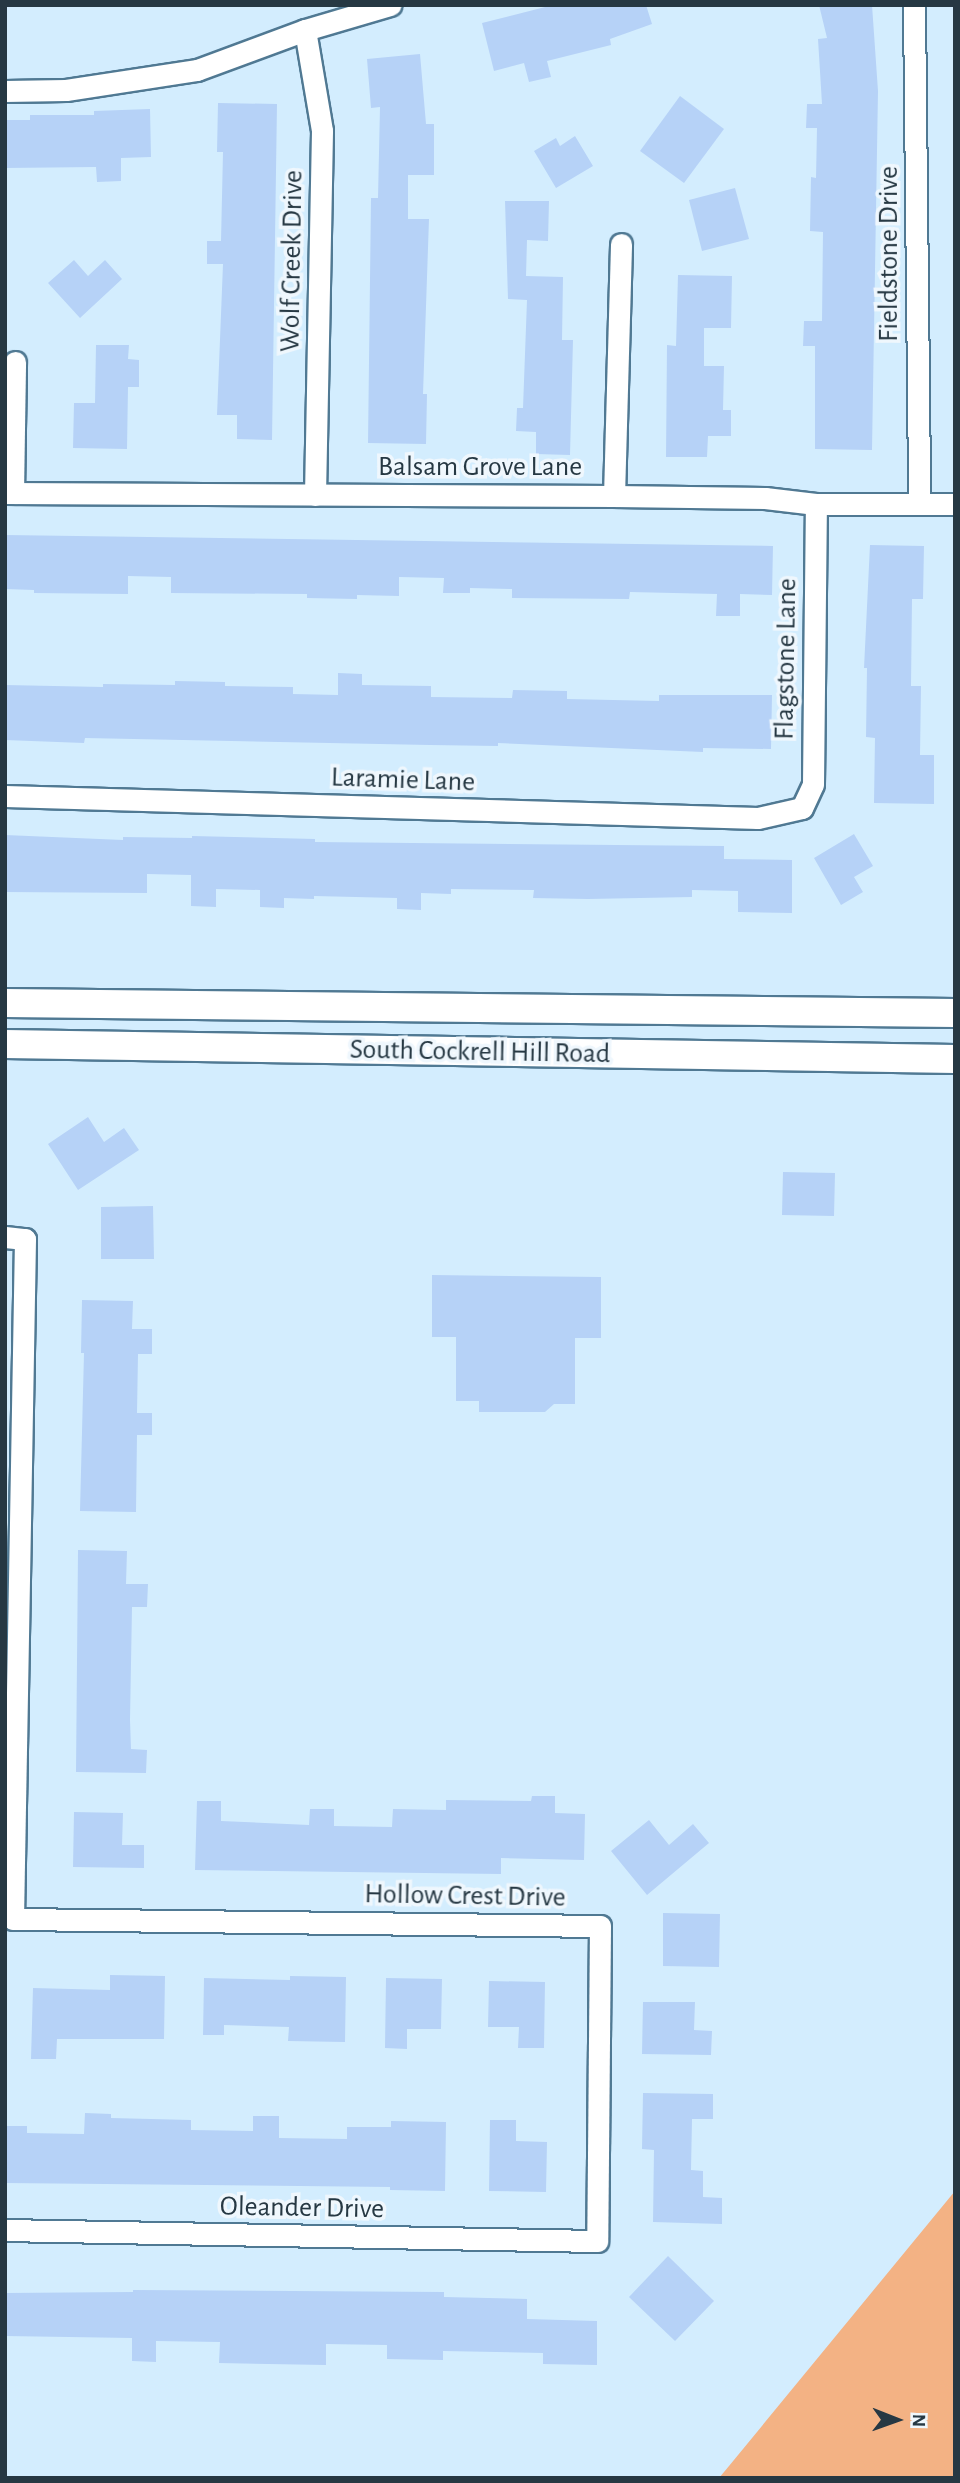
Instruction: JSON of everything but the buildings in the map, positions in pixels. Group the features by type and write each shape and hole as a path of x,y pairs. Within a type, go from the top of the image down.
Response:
{"main road":[{"name":"South Cockrell Hill Road","path":"5,1003 955,1013"},
{"name":"South Cockrell Hill Road","path":"5,1044 955,1059"}],"street":[{"path":"5,91 66,90 197,70 305,30 390,5"},
{"name":"Fieldstone Drive","path":"914,5 919,503"},
{"name":"Wolf Creek Drive","path":"305,30 322,131 315,495"},
{"path":"614,495 621,244"},
{"path":"9,493 15,362"},
{"name":"Balsam Grove Lane","path":"9,493 614,495 765,498 816,504 955,504"},
{"name":"Flagstone Lane","path":"797,809 802,808 813,784 816,504"},
{"name":"Laramie Lane","path":"5,796 758,818 797,809"},
{"name":"Hollow Crest Drive","path":"15,1238 13,1919 600,1926 597,2241"},
{"name":"Oleander Drive","path":"5,2230 597,2241"}],"shaded area":[{"path":"955,2191 955,2478 719,2478 729,2466"}]}
